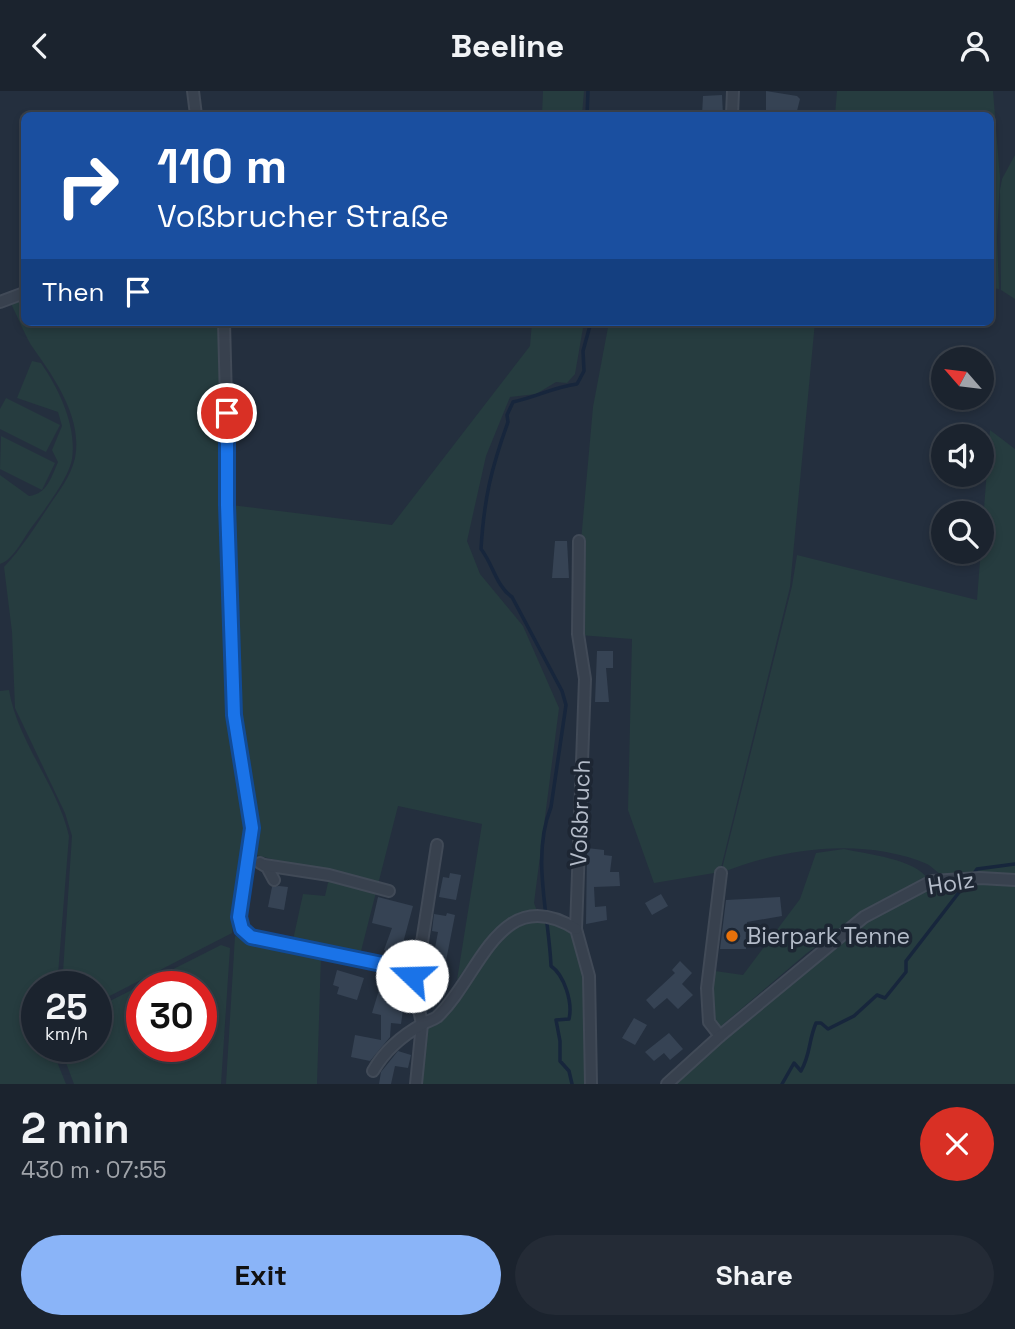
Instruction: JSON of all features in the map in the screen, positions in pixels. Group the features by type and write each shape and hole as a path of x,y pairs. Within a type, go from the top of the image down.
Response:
{"street":[{"path":"193,91 195,112"},
{"path":"732,112 733,91"},
{"path":"0,302 21,294"},
{"path":"224,326 234,715 252,828 239,917 242,929 251,937 401,968 412,976 422,1024 416,1084"},
{"name":"Voßbruch","path":"579,541 578,634 585,679 576,929 589,976 591,1084"},
{"path":"412,976 418,968 437,845"},
{"path":"247,861 328,875 389,891"},
{"path":"264,865 274,880"},
{"path":"667,1084 720,1036 709,1021 707,969 721,873"},
{"name":"Holz","path":"720,1036 864,918 933,881 980,878 1015,880"},
{"path":"373,1071 386,1048 436,1018 496,935 516,921 539,915 553,918 576,929"}],"green space":[{"path":"543,91 584,91 582,112 542,112"},
{"path":"837,91 993,91 1000,178 997,238 999,289 994,288 994,112 835,112"},
{"path":"1015,155 1015,299 1001,290 1000,190 1002,179"},
{"path":"21,298 21,325 10,302"},
{"path":"22,326 219,326 228,700 245,818 232,933 158,971 126,971 126,988 112,995 112,971 63,971 72,836 65,813 15,708 12,632 4,567 64,483 75,458 75,427 64,398"},
{"path":"532,326 583,326 575,374 567,383 556,382 536,394 510,397 486,456 467,541 480,574 523,626 559,708 534,903 537,911 523,915 500,928 457,980 482,824 398,806 360,955 293,940 303,894 325,896 330,874 252,854 238,709 231,505 392,525 530,346"},
{"path":"608,326 815,326 790,587 720,872 654,883 628,810 632,639 579,635 581,541 593,407"},
{"path":"32,361 41,363 65,408 72,434 72,459 66,476 48,504 13,554 0,564 0,475 29,496 35,495 44,489 58,462 52,450 62,426 58,412 17,398"},
{"path":"6,398 60,425 46,452 0,429 0,409"},
{"path":"994,433 1015,449 1015,876 945,877 927,864 902,856 877,850 850,848 770,857 721,873 792,586 797,555 977,600 980,564 994,564 994,501 985,501 986,487 994,487"},
{"path":"1,436 55,463 42,490 0,469"},
{"path":"9,690 20,728 56,799 69,836 58,971 21,971 21,1062 57,1062 66,1084 0,1084 0,691"},
{"path":"844,849 902,862 922,872 928,879 863,913 807,953 720,1027 713,1026 708,970 743,975 800,899 816,853"},
{"path":"1015,882 1015,1084 672,1084 865,919 933,883"},
{"path":"545,919 573,936 581,951 588,1008 590,1084 419,1084 428,1027 497,936 516,923"},
{"path":"235,936 321,955 317,1084 226,1084"},
{"path":"221,945 230,948 221,1084 74,1084 66,1062 112,1062 112,1000 126,993 126,1062 217,1062 217,971 169,971"}],"building":[{"path":"766,91 797,96 800,99 797,112 766,112"},
{"path":"722,95 723,112 702,112 703,96"},
{"path":"555,541 567,541 569,578 552,578"},
{"path":"597,651 613,651 613,668 606,668 609,702 595,702"},
{"path":"587,848 604,850 604,855 612,856 610,872 619,872 620,886 594,887 595,907 606,906 607,920 586,924"},
{"path":"450,873 461,875 456,900 439,897 443,877 449,878"},
{"path":"272,887 288,887 284,910 268,907"},
{"path":"661,894 668,906 652,915 645,903"},
{"path":"378,897 413,906 403,943 413,946 408,959 384,950 392,928 372,923"},
{"name":"Bierpark Tenne","path":"780,897 782,916 747,922 746,949 720,949 726,900"},
{"path":"447,913 455,915 444,971 439,970 434,987 421,982 425,972 430,974 438,932 432,931 434,914 446,916"},
{"path":"680,961 692,973 682,984 693,995 678,1009 667,998 654,1009 646,1000 675,973 672,970"},
{"path":"337,970 364,978 357,1000 337,994 339,987 333,985"},
{"path":"379,990 392,994 389,1005 403,1010 401,1024 391,1023 390,1037 370,1061 351,1057 355,1035 381,1040 381,1015 372,1013"},
{"path":"634,1018 647,1025 635,1045 622,1038"},
{"path":"669,1033 683,1049 670,1060 664,1053 654,1061 645,1052"},
{"path":"398,1051 411,1055 408,1068 395,1066 391,1084 379,1084 381,1072"}],"waterway":[{"path":"587,112 588,91"},
{"path":"572,1084 569,1071 560,1061 556,1020 569,1019 570,1005 563,982 551,966 542,865 542,845 551,807 566,705 562,691 512,597 498,581 481,549 489,484 508,422 507,415 513,402 577,384 584,371 583,351 590,326"},
{"path":"972,876 977,869 1015,864"},
{"path":"782,1084 794,1063 801,1071 816,1023 821,1023 828,1029 854,1016 877,995 885,998 906,972 906,961 967,882"}],"place":[{"name":"Bierpark Tenne","path":"732,936"}],"route":[{"path":"227,413 227,505 234,715 252,828 239,917 242,929 251,937 401,968 412,976"}]}
